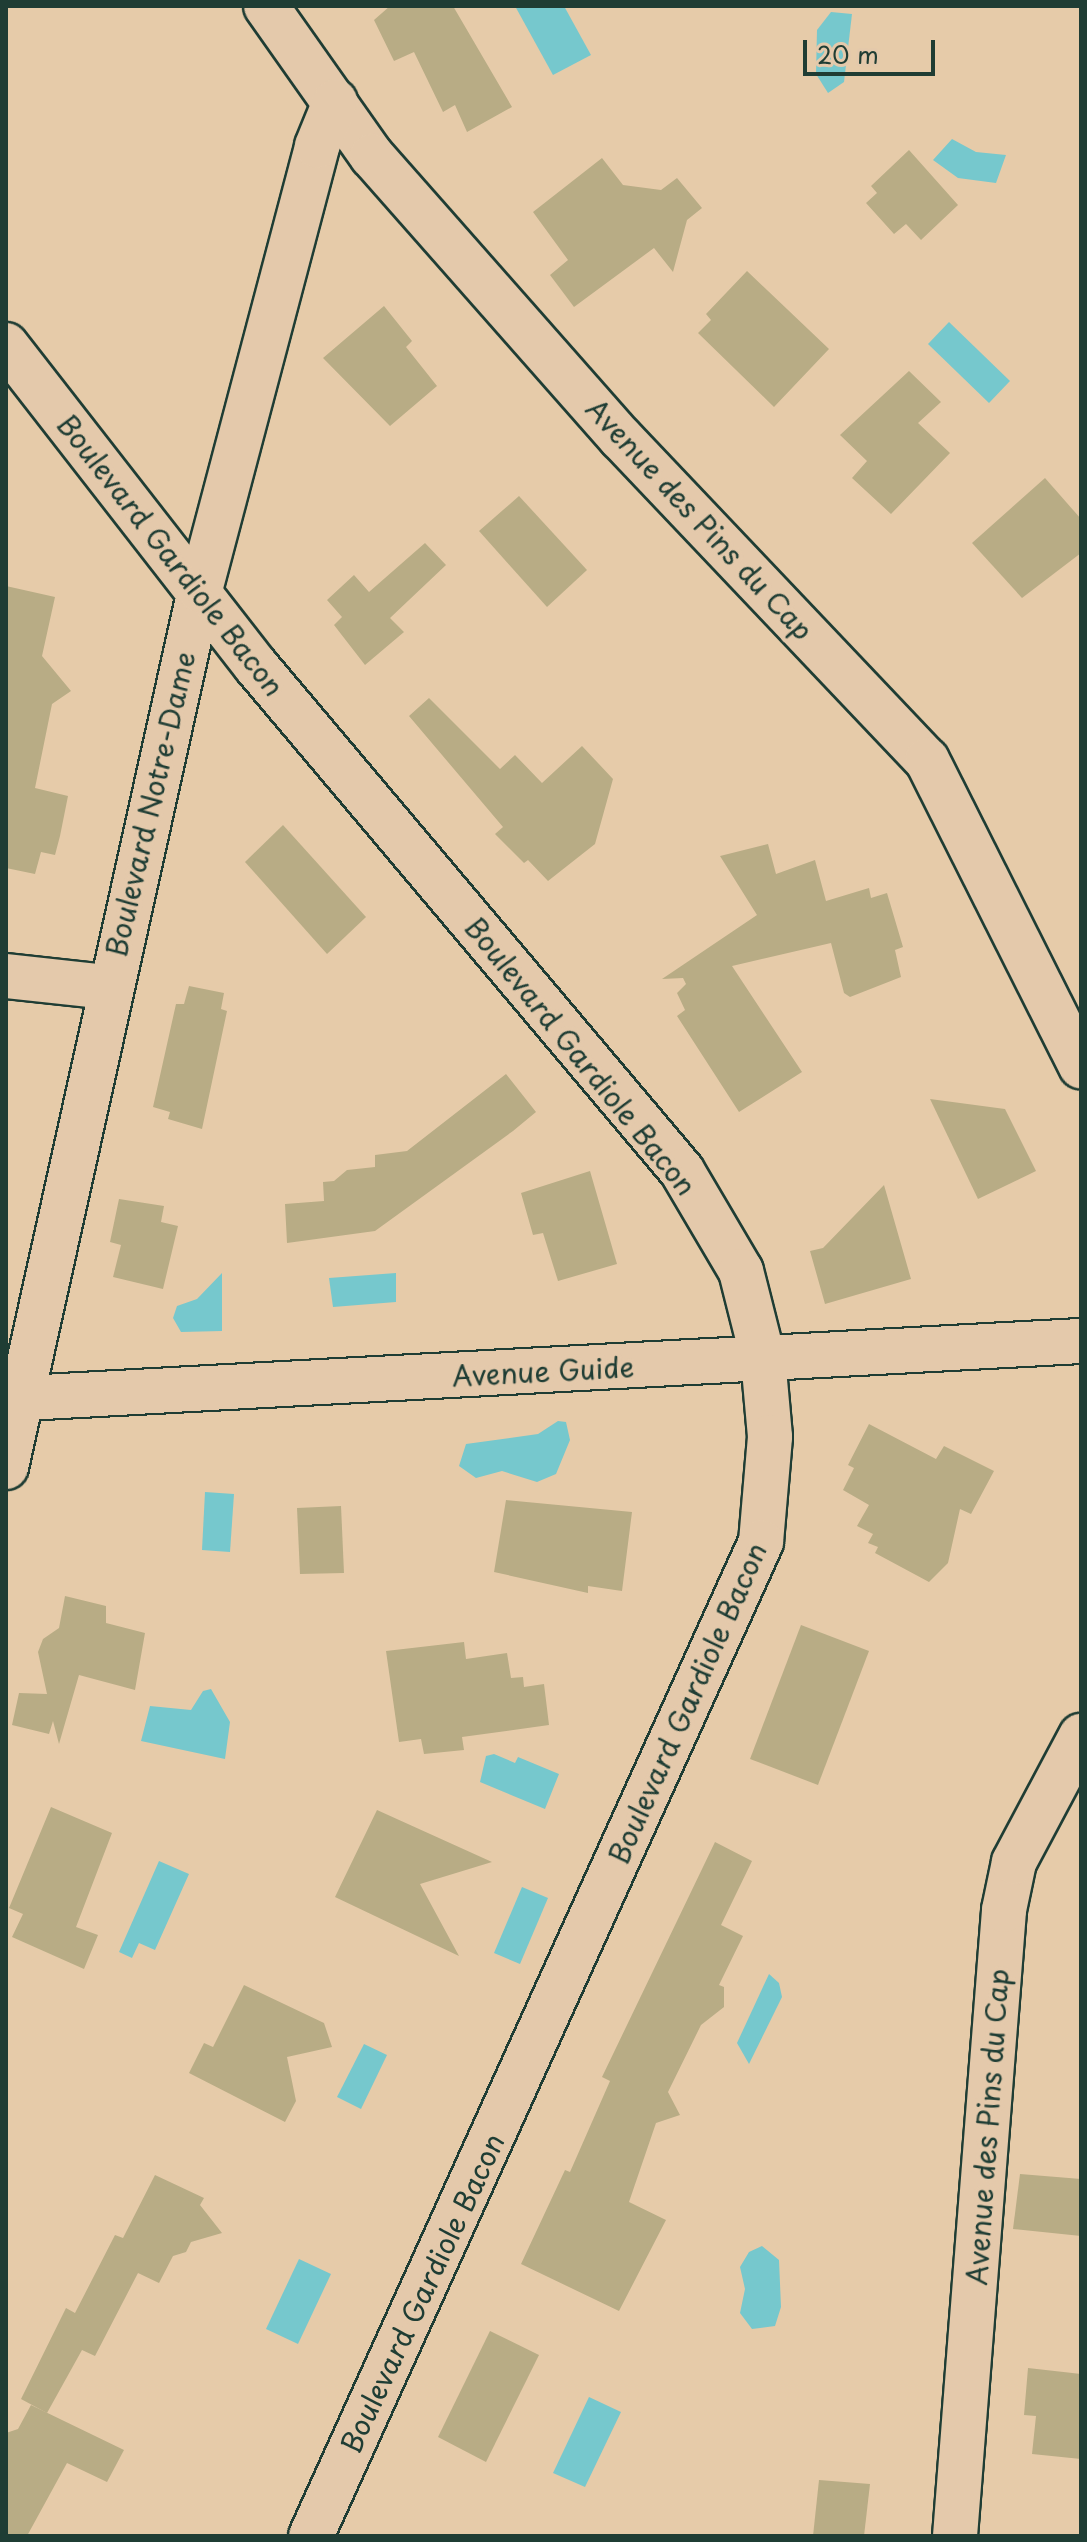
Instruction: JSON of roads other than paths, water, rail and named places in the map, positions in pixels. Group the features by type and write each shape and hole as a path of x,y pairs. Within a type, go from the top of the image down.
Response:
{"street":[{"name":"Avenue des Pins du Cap","path":"266,6 372,156 621,438 927,760 1081,1066"},
{"name":"Boulevard Notre-Dame","path":"6,1467 12,1400 200,590 317,146 335,102"},
{"name":"Boulevard Gardiole Bacon","path":"6,345 200,590 256,666 682,1171 741,1271 763,1358 770,1437 761,1542 311,2536"},
{"path":"6,976 108,987"},
{"name":"Avenue Guide","path":"12,1400 1081,1341"},
{"name":"Avenue des Pins du Cap","path":"955,2536 1004,1910 1014,1862 1081,1736"}],"water":[{"path":"515,6 564,6 591,55 553,75"},
{"path":"831,12 852,14 844,82 828,93 816,74 817,30"},
{"path":"952,139 976,152 1006,155 996,183 958,178 933,160"},
{"path":"949,322 1010,381 989,403 928,344"},
{"path":"222,1273 222,1331 181,1332 173,1318 177,1306 197,1299"},
{"path":"396,1273 396,1302 333,1307 329,1278"},
{"path":"558,1421 566,1422 570,1440 556,1474 537,1482 502,1471 476,1478 459,1466 466,1444 538,1434"},
{"path":"205,1492 234,1494 230,1552 202,1550"},
{"path":"211,1689 230,1722 225,1759 141,1741 150,1706 191,1710 203,1691"},
{"path":"494,1754 515,1763 518,1757 559,1774 545,1809 480,1782 486,1756"},
{"path":"159,1861 189,1874 155,1950 139,1943 132,1958 119,1952"},
{"path":"522,1887 548,1898 520,1964 494,1953"},
{"path":"769,1974 779,1983 782,1997 749,2064 737,2043"},
{"path":"364,2044 387,2055 361,2109 337,2097"},
{"path":"762,2246 779,2260 781,2307 775,2326 752,2329 740,2313 745,2289 740,2267 749,2252"},
{"path":"299,2259 331,2274 298,2344 266,2329"},
{"path":"589,2397 621,2412 585,2487 553,2473"}]}
